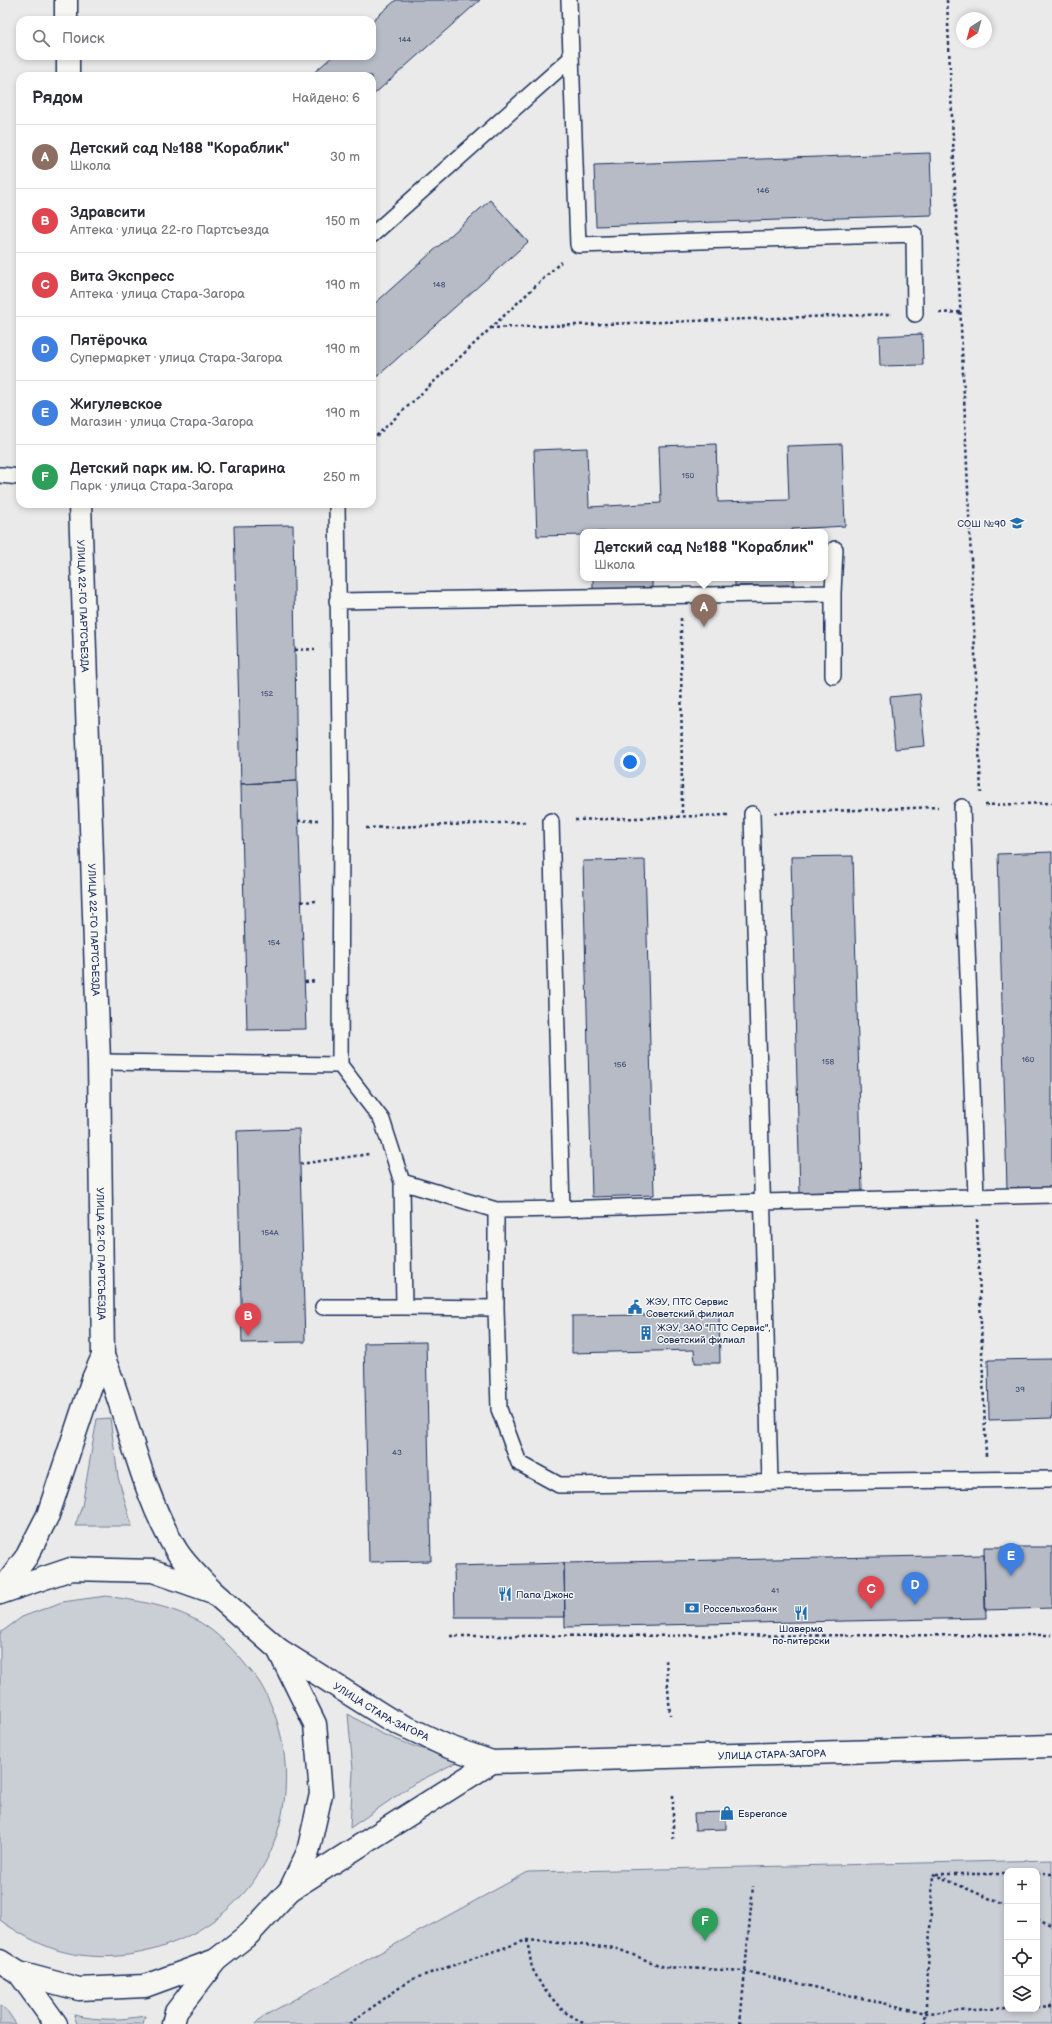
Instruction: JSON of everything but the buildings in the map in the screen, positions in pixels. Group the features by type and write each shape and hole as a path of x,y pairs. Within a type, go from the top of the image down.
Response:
{"main road":[{"path":"66,0 66,16"},
{"path":"68,60 68,72"},
{"name":"УЛИЦА 22-ГО ПАРТСЪЕЗДА","path":"80,508 98,1062 103,1356 114,1382 154,1508 176,1550 212,1592"},
{"name":"УЛИЦА 22-ГО ПАРТСЪЕЗДА","path":"0,1593 27,1556 48,1515 93,1379 103,1356"},
{"path":"0,1593 71,1569 153,1571 212,1592 278,1649 315,1724 321,1794 308,1852 290,1890"},
{"name":"УЛИЦА СТАРА-ЗАГОРА","path":"278,1649 390,1719 449,1747 492,1762 1052,1746"},
{"path":"173,2024 176,2012 216,1960 249,1934 290,1890 492,1762"},
{"path":"0,1961 19,1973 79,1989 145,1986 216,1960"},
{"path":"19,1973 56,2024"}],"lane":[{"path":"569,0 578,245 914,234 916,314"},
{"path":"376,231 570,59"},
{"path":"0,475 16,477"},
{"path":"337,508 341,828 340,1065 382,1120 402,1182 404,1307"},
{"path":"833,676 833,593 835,549"},
{"path":"337,601 833,593"},
{"path":"962,806 976,1197"},
{"path":"752,814 770,1484"},
{"path":"551,821 562,1209"},
{"path":"98,1062 340,1065"},
{"path":"402,1182 496,1210 1052,1195"},
{"path":"496,1210 496,1308 499,1409 519,1463 559,1485 770,1484 1052,1479"},
{"path":"323,1307 496,1308"}],"path":[{"path":"947,0 982,806"},
{"path":"376,436 578,245"},
{"path":"490,328 960,312"},
{"path":"681,595 682,816"},
{"path":"341,828 1052,803"},
{"path":"300,1164 392,1151"},
{"path":"976,1197 987,1480"},
{"path":"450,1636 1052,1635"},
{"path":"666,1660 670,1715"},
{"path":"673,1795 673,1839"},
{"path":"933,1874 1004,1874"},
{"path":"933,1874 1004,1905"},
{"path":"925,2024 933,1874"},
{"path":"1040,1874 1052,1874"},
{"path":"740,2024 753,1886"},
{"path":"1040,1920 1052,1925"},
{"path":"349,2024 410,1980 527,1940 615,1948 664,1967 745,1971 926,2013 1004,2008"},
{"path":"527,1940 532,1968 543,1988 563,2011 585,2024"},
{"path":"1040,2006 1052,2006"}],"shaded area":[{"path":"110,1418 118,1477 132,1526 75,1526 82,1506 97,1419"},
{"path":"106,1596 150,1604 181,1613 206,1626 236,1653 260,1683 278,1724 283,1746 285,1791 282,1814 268,1857 252,1883 231,1906 207,1925 179,1940 149,1951 119,1956 88,1956 57,1950 34,1941 0,1920 0,1633 22,1617 62,1602"},
{"path":"348,1714 380,1733 416,1747 461,1760 415,1783 350,1828 353,1770"},
{"path":"1052,1860 1052,2024 255,2024 262,2017 528,1872"},
{"path":"0,2006 8,2012 16,2024 0,2024"},
{"path":"74,2015 110,2019 145,2016 143,2024 77,2024"}],"place":[{"name":"СОШ №90","path":"1017,523"},
{"name":"Детский сад №188 \"Кораблик\"","path":"704,627"},
{"name":"ЖЭУ, ПТС Сервис Советский филиал","path":"635,1307"},
{"name":"ЖЭУ, ЗАО \"ПТС Сервис\", Советский филиал","path":"646,1333"},
{"name":"Здравсити","path":"248,1336"},
{"name":"Жигулевское","path":"1011,1576"},
{"name":"Папа Джонс","path":"505,1594"},
{"name":"Пятёрочка","path":"915,1605"},
{"name":"Россельхозбанк","path":"692,1608"},
{"name":"Вита Экспресс","path":"871,1609"},
{"name":"Шаверма по-питерски","path":"801,1613"},
{"name":"Esperance","path":"727,1813"},
{"name":"Детский парк им. Ю. Гагарина","path":"705,1941"}]}
